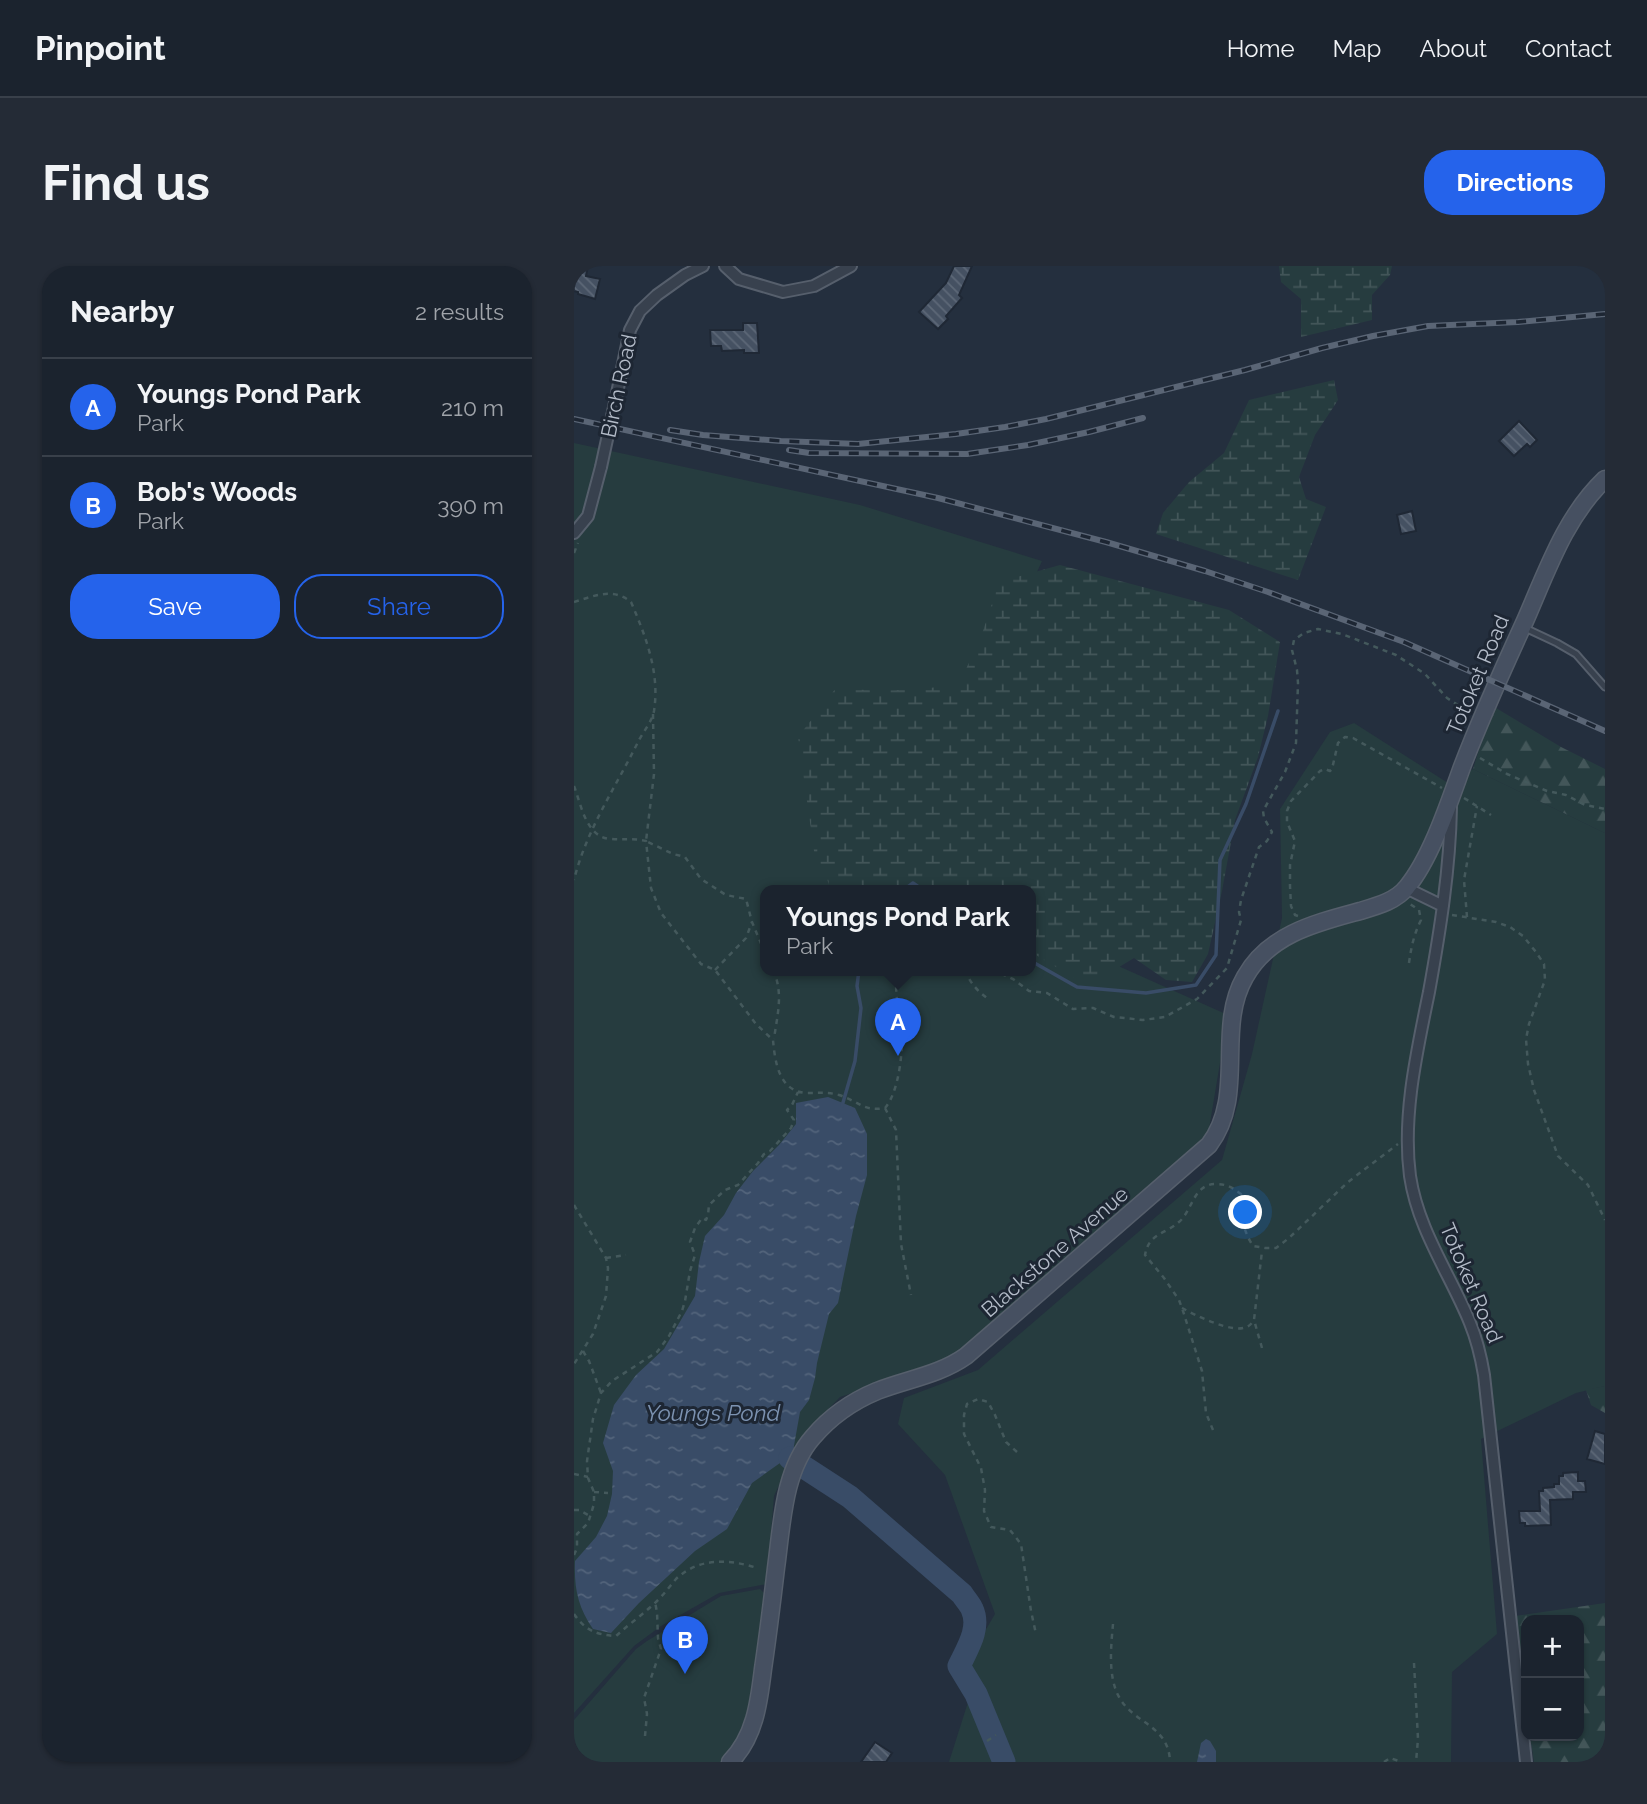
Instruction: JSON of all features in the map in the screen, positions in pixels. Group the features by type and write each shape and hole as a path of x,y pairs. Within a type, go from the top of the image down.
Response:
{"main road":[{"name":"Totoket Road","path":"1452,795 1480,721 1569,523 1591,492 1605,479"},
{"path":"1401,892 1423,862 1452,795"},
{"name":"Blackstone Avenue","path":"730,1762 746,1740 755,1717 786,1499 798,1461 814,1436 853,1403 876,1392 947,1368 975,1349 1195,1159 1217,1135 1224,1116 1235,1006 1239,987 1251,966 1266,950 1290,934 1384,903 1401,892"}],"street":[{"name":"Birch Road","path":"574,533 589,516 630,330 640,311 657,295 702,266"},
{"path":"725,266 739,279 783,292 814,286 851,266"},
{"name":"Totoket Road","path":"1452,795 1446,911 1413,1085 1408,1151 1414,1197 1435,1251 1471,1325 1484,1375 1526,1762"},
{"path":"1401,892 1446,911"}],"lane":[{"path":"1522,626 1576,654 1605,687"}],"path":[{"path":"574,602 605,593 615,593 631,602 652,660 656,688 653,714 654,774 646,841 651,888 661,913 701,964 715,970 756,1024 773,1040"},
{"path":"1006,976 1029,991 1046,993 1073,1009 1093,1008 1114,1017 1143,1020 1165,1017 1189,1004 1227,968 1241,920 1241,900 1259,847 1267,841 1272,832 1263,811 1285,772 1296,743 1298,683 1292,650 1294,640 1304,633 1318,629 1342,634 1396,655 1425,674 1447,698 1480,721"},
{"path":"574,880 583,851 653,714"},
{"path":"1307,918 1295,915 1291,906 1290,866 1295,841 1287,822 1287,811 1291,801 1320,771 1332,769 1338,743 1345,737 1362,742 1491,815"},
{"path":"1468,752 1524,782 1566,795 1585,805 1605,809"},
{"path":"574,786 588,823 602,838 646,841 685,857 701,879 726,895 746,899 760,941"},
{"path":"1466,917 1464,880 1477,806"},
{"path":"1401,892 1419,910 1422,920 1416,930 1409,963"},
{"path":"1446,911 1510,927 1523,936 1544,964 1545,979 1526,1039 1534,1090 1559,1156 1588,1185 1605,1220"},
{"path":"715,970 746,938 752,922"},
{"path":"775,976 780,1001 773,1040 774,1055 783,1081 798,1092 841,1096 870,1110 885,1108 891,1101 895,1088 902,1031 895,993 898,976"},
{"path":"967,976 980,993 990,1000"},
{"path":"600,1393 612,1381 657,1352 669,1336 685,1301 695,1255 690,1242 695,1228 702,1218 705,1220 709,1205 725,1190 738,1185 791,1128 793,1120 787,1110 798,1092"},
{"path":"885,1108 896,1130 901,1244 911,1295"},
{"path":"1213,1430 1206,1413 1202,1371 1182,1308 1164,1278 1145,1255 1146,1247 1153,1237 1171,1229 1183,1219 1197,1192 1206,1185 1218,1184 1233,1187 1241,1194 1242,1222 1253,1246 1276,1248 1349,1182 1398,1143 1399,1156"},
{"path":"574,1205 606,1258 608,1268 606,1296 593,1334 574,1364"},
{"path":"1262,1251 1254,1320 1262,1348"},
{"path":"606,1258 626,1255"},
{"path":"1182,1308 1219,1324 1239,1329 1248,1327 1254,1320"},
{"path":"574,1555 578,1534 588,1523 594,1504 587,1461 600,1393 583,1351"},
{"path":"1017,1452 1006,1442 988,1402 978,1399 967,1404 964,1434 981,1468 985,1490 984,1511 991,1527 1010,1530 1021,1544 1036,1634"},
{"path":"574,1474 588,1478"},
{"path":"594,1492 608,1493"},
{"path":"574,1510 591,1517"},
{"path":"574,1614 582,1625 600,1635 616,1636 692,1567 704,1563 737,1562 754,1567"},
{"path":"645,1736 647,1714 644,1698 661,1649 655,1602"},
{"path":"1112,1624 1112,1665 1118,1694 1126,1707 1165,1739 1170,1762"},
{"path":"1414,1663 1418,1739 1416,1762"},
{"path":"987,1741 996,1735"},
{"path":"1384,1762 1390,1758 1402,1762"}],"green space":[{"path":"1279,266 1392,266 1390,275 1372,295 1372,320 1301,337 1301,299 1281,282"},
{"path":"1334,380 1338,400 1315,435 1299,477 1306,499 1326,507 1298,580 1156,534 1163,513 1189,482 1224,453 1249,400"},
{"path":"574,443 860,505 1042,561 902,870 935,885 760,885 760,976 1036,976 1036,929 1228,1015 1208,1135 1136,1196 959,1357 840,1397 809,1429 795,1450 774,1496 767,1584 719,1593 661,1626 634,1646 574,1713"},
{"path":"1060,565 1229,610 1280,642 1268,716 1258,757 1235,820 1208,954 1192,982 1166,980 1134,958 1088,986 1036,955 1036,885 829,885 827,879 817,872 798,737 836,688 897,690 959,684 981,637 999,582"},
{"path":"1496,708 1561,747 1605,769 1605,833 1473,769"},
{"path":"1354,723 1448,783 1473,769 1605,833 1605,1386 1576,1393 1481,1439 1497,1634 1452,1672 1451,1762 949,1762 969,1699 964,1667 995,1614 945,1475 898,1424 904,1398 978,1370 1222,1160 1252,1054 1282,918 1280,809 1330,732"},
{"path":"1605,1386 1605,1413 1591,1405 1586,1390"},
{"path":"760,1589 764,1593 753,1698 730,1756 722,1762 574,1762 574,1720 636,1649 721,1596"},
{"path":"1605,1603 1605,1762 1534,1762 1531,1741 1584,1741 1584,1615 1522,1615"},
{"path":"1521,1615 1521,1664 1515,1616"}],"water":[{"name":"Youngs Pond","path":"828,1097 855,1108 867,1134 867,1175 838,1303 829,1314 809,1400 800,1412 793,1451 788,1462 780,1463 752,1483 727,1529 695,1551 611,1633 593,1629 578,1597 575,1561 596,1537 607,1516 613,1471 603,1443 614,1405 636,1375 664,1349 695,1296 705,1236 724,1215 753,1171 796,1124 796,1103"},
{"path":"1206,1739 1216,1751 1216,1762 1197,1762 1201,1743"}],"building":[{"path":"954,266 972,266 959,295 962,298 938,329 919,312 946,283"},
{"path":"574,268 587,271 586,276 600,279 595,299 574,291"},
{"path":"743,323 757,323 759,353 744,353 744,350 722,351 721,346 711,346 710,330 743,330"},
{"path":"1519,421 1537,440 1530,447 1527,444 1514,456 1499,441"},
{"path":"1412,511 1416,531 1401,534 1397,515"},
{"path":"1595,1431 1605,1434 1605,1464 1587,1459"},
{"path":"1578,1472 1578,1481 1585,1481 1586,1492 1573,1492 1573,1499 1550,1500 1551,1525 1525,1526 1525,1523 1520,1523 1519,1511 1540,1511 1539,1491 1559,1484 1559,1476 1563,1476 1563,1473"},
{"path":"875,1742 892,1753 886,1762 861,1762"}],"waterway":[{"path":"1036,964 1077,987 1146,993 1196,985 1216,955 1220,860 1246,804 1278,711"},
{"path":"910,885 916,885"},
{"path":"842,1106 855,1061 861,1008 857,986 858,976"},
{"path":"790,1458 850,1497 969,1603 974,1616 974,1631 959,1666 976,1694 1004,1762"}],"railway":[{"path":"670,430 781,441 858,444 956,434 1046,419 1373,336 1428,326 1605,314"},
{"path":"789,450 809,453 967,454 1028,445 1143,418"},
{"path":"574,419 938,498 1205,571 1404,642 1605,731"}],"place":[{"name":"Youngs Pond Park","path":"898,1056"},
{"name":"Bob's Woods","path":"685,1674"}]}
